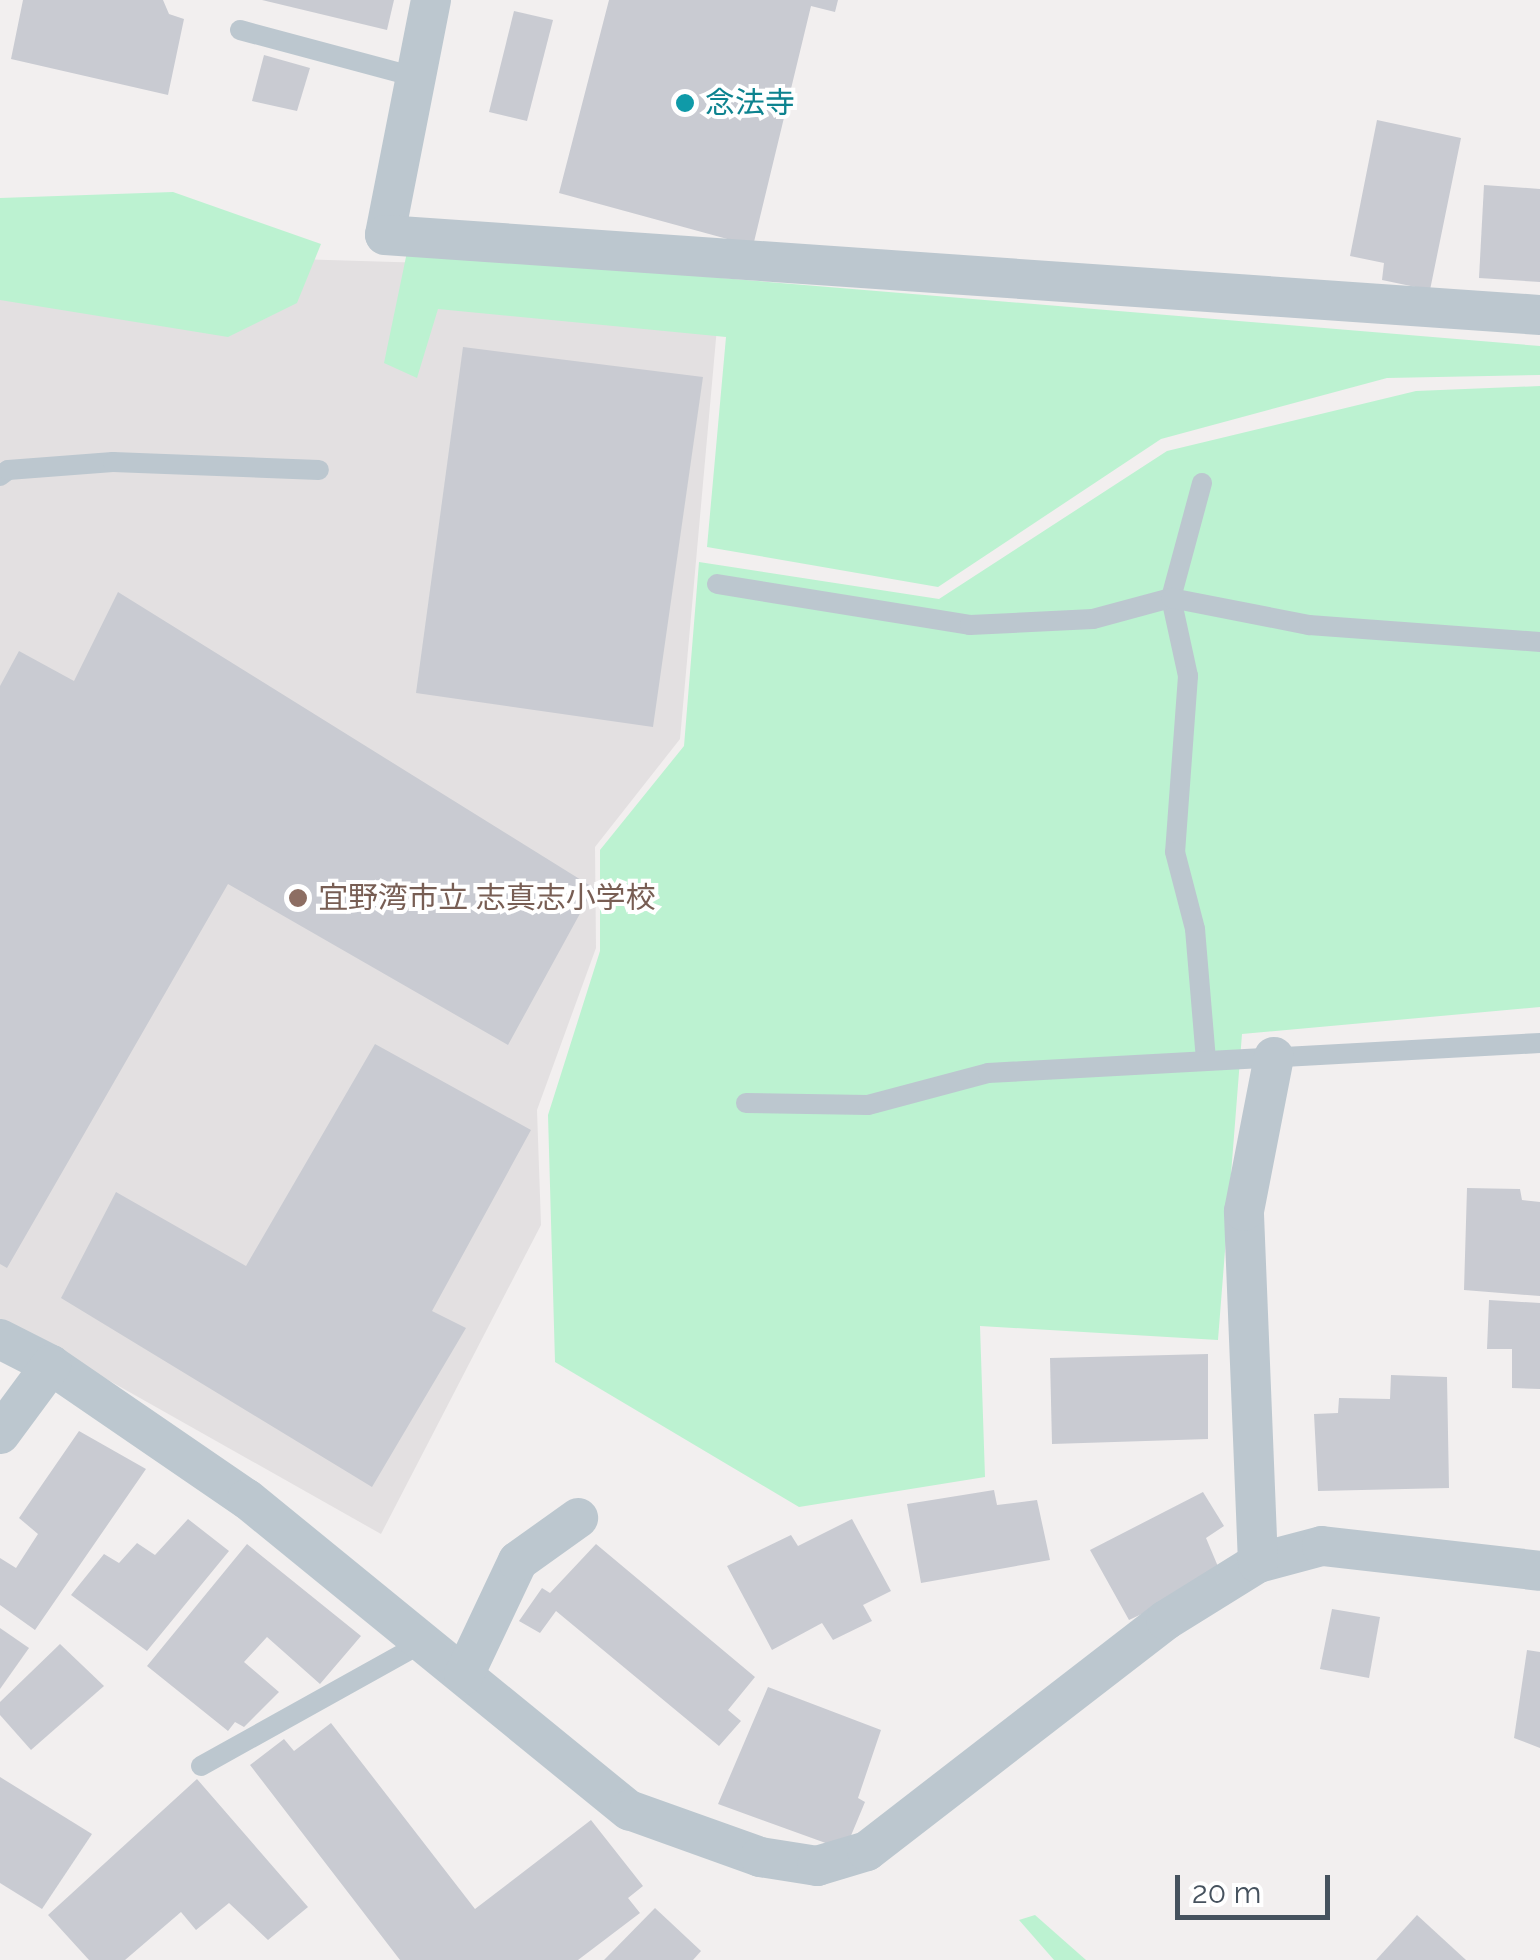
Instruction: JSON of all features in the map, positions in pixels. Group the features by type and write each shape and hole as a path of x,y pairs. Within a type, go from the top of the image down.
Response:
{"street":[{"path":"431,0 419,78 384,236 1540,316"},
{"path":"1258,1563 1244,1212 1274,1057"},
{"path":"0,1338 52,1365 247,1500 629,1810 760,1857 817,1866 866,1851 1166,1620 1258,1563 1322,1546 1540,1571"},
{"path":"0,1434 52,1365"},
{"path":"464,1674 518,1562 578,1518"}],"lane":[{"path":"240,30 419,78"},
{"path":"0,476 8,470 113,462 318,470"},
{"path":"1202,483 1171,598 1188,676 1175,852 1195,929 1206,1061"},
{"path":"717,584 970,625 1093,619 1171,598 1309,625 1540,642"},
{"path":"746,1103 868,1105 988,1073 1540,1042"},
{"path":"200,1766 424,1642"}],"shaded area":[{"name":"宜野湾市立 志真志小学校","path":"0,250 722,272 680,739 595,847 596,948 537,1110 541,1225 381,1534 0,1319"}],"green space":[{"path":"173,192 321,244 297,303 228,337 0,300 0,198"},
{"path":"407,252 1540,346 1540,375 1387,378 1161,439 938,587 707,547 726,337 438,309 417,378 384,363"},
{"path":"1540,386 1540,1007 1242,1034 1218,1340 980,1326 985,1477 799,1507 555,1362 548,1115 600,951 600,850 684,746 699,562 939,599 1167,451 1416,391"},
{"path":"1035,1915 1086,1960 1054,1960 1019,1920"}],"building":[{"path":"23,0 163,0 169,14 184,19 168,95 11,59"},
{"path":"262,0 394,0 387,30"},
{"name":"念法寺","path":"609,0 838,0 835,12 811,6 753,246 559,193"},
{"path":"514,11 553,20 527,121 489,112"},
{"path":"264,55 310,68 297,111 252,101"},
{"path":"1377,120 1461,138 1430,290 1382,280 1384,263 1350,256"},
{"path":"1484,185 1540,189 1540,282 1479,278"},
{"path":"463,347 703,377 653,727 416,693"},
{"path":"118,592 594,888 508,1045 228,884 7,1268 0,1264 0,686 19,651 74,681"},
{"path":"375,1044 531,1130 432,1311 466,1328 372,1487 61,1298 116,1192 246,1266"},
{"path":"1467,1188 1520,1189 1522,1200 1540,1202 1540,1296 1464,1290"},
{"path":"1489,1300 1540,1303 1540,1389 1512,1388 1512,1349 1487,1349"},
{"path":"1208,1354 1208,1439 1052,1444 1050,1358"},
{"path":"1391,1375 1447,1377 1449,1488 1318,1491 1314,1414 1338,1413 1339,1398 1390,1399"},
{"path":"79,1431 146,1469 35,1630 0,1605 0,1558 16,1568 38,1534 19,1518"},
{"path":"994,1490 997,1505 1037,1500 1050,1560 921,1583 907,1504"},
{"path":"1203,1492 1224,1526 1206,1538 1222,1576 1129,1620 1090,1550"},
{"path":"188,1519 229,1551 147,1651 71,1595 104,1554 119,1563 137,1543 155,1555"},
{"path":"852,1519 891,1591 863,1605 872,1621 833,1640 822,1623 772,1650 727,1566 791,1535 798,1546"},
{"path":"247,1544 361,1636 320,1684 267,1637 244,1662 279,1692 244,1727 235,1722 228,1731 147,1666"},
{"path":"596,1544 755,1677 728,1710 741,1721 719,1746 556,1611 540,1633 519,1621 542,1588 550,1593"},
{"path":"1332,1609 1380,1617 1369,1678 1320,1669"},
{"path":"0,1628 29,1648 0,1689"},
{"path":"60,1644 104,1686 31,1750 0,1715 0,1702"},
{"path":"1527,1650 1540,1652 1540,1748 1514,1738"},
{"path":"768,1687 881,1730 858,1798 865,1802 845,1850 718,1804"},
{"path":"331,1723 475,1909 591,1820 643,1886 628,1898 640,1913 578,1960 400,1960 250,1765 284,1739 294,1751"},
{"path":"0,1777 92,1834 42,1909 0,1883"},
{"path":"197,1779 308,1907 268,1940 229,1903 196,1930 181,1912 125,1960 89,1960 48,1915"},
{"path":"655,1908 701,1951 693,1960 604,1960"},
{"path":"1417,1915 1466,1960 1376,1960"}],"place":[{"name":"念法寺","path":"685,103"},
{"name":"宜野湾市立 志真志小学校","path":"298,898"}]}
